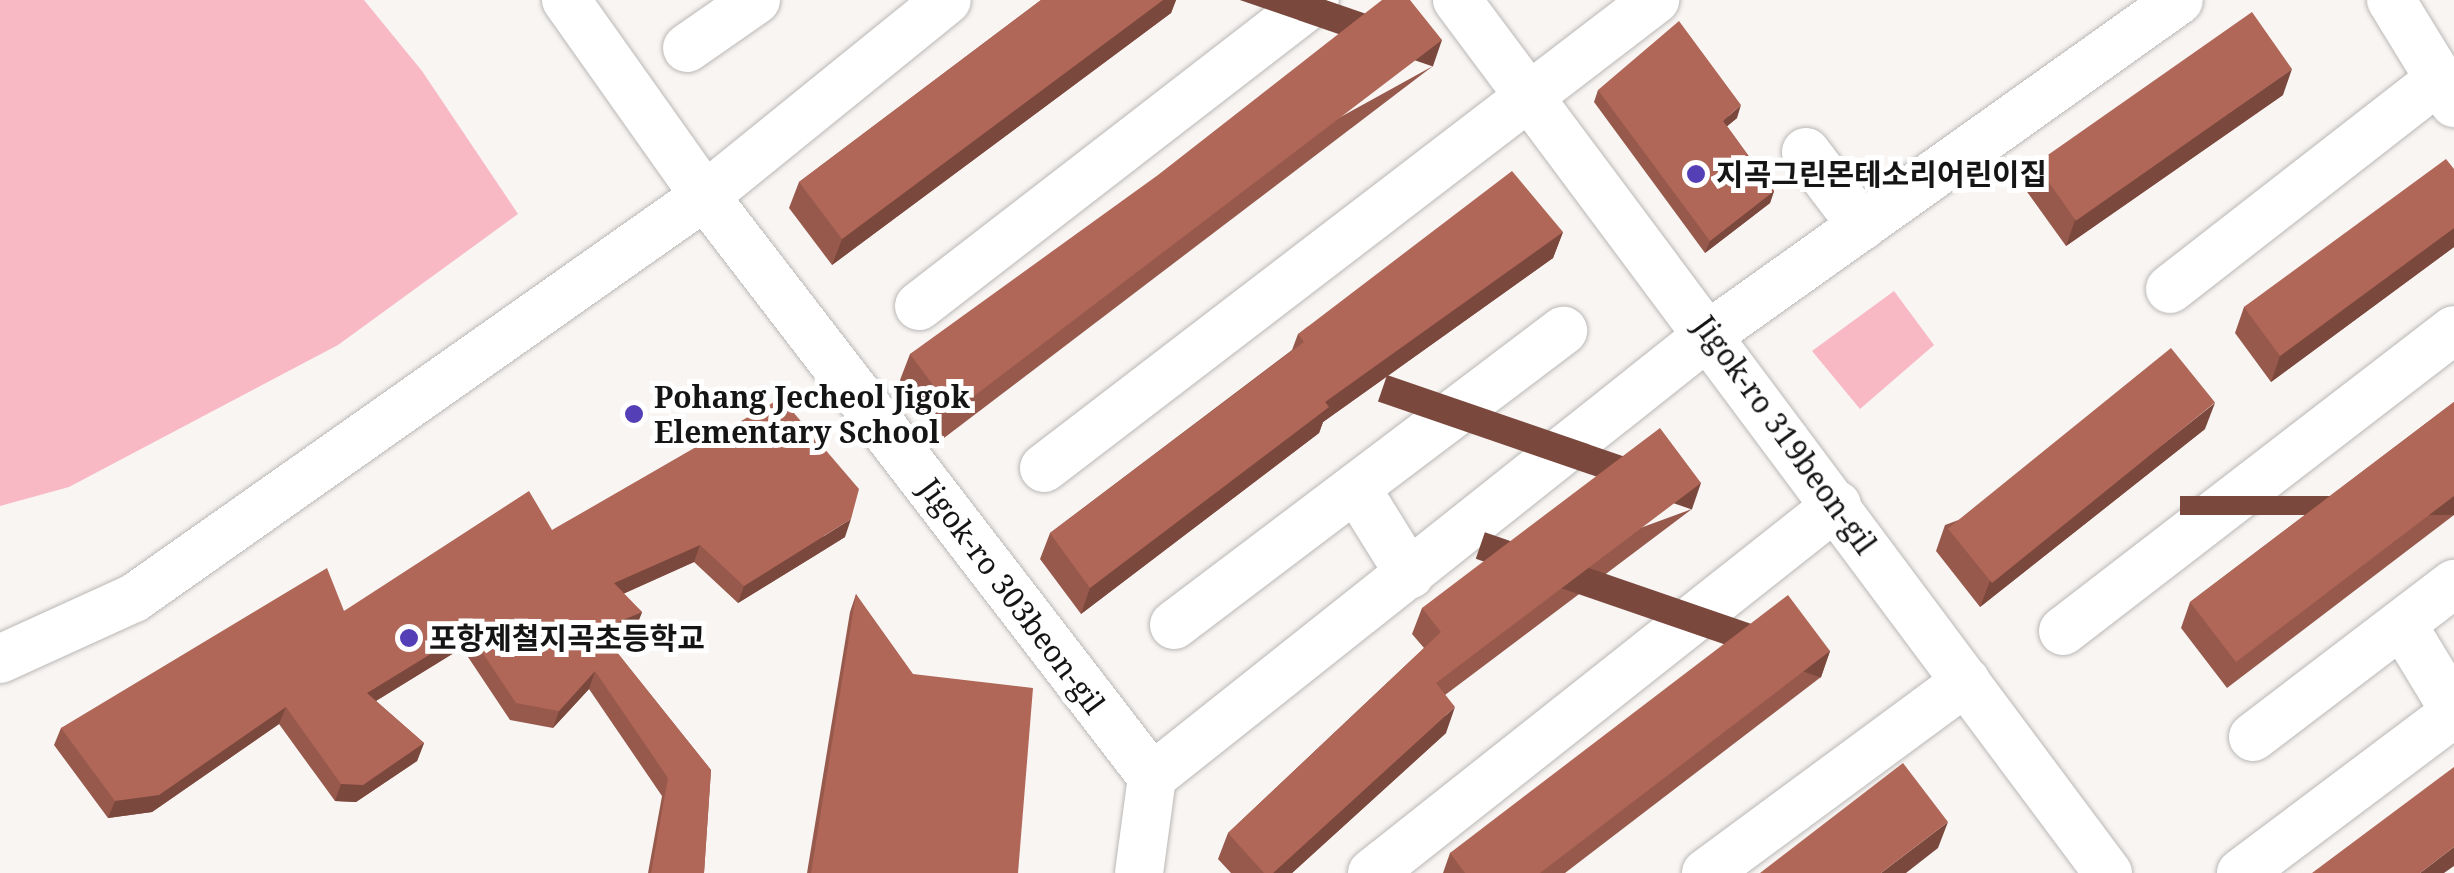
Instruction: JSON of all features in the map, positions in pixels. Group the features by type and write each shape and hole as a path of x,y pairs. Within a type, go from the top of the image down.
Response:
{"street":[{"name":"Jigok-ro 303beon-gil","path":"566,0 704,196 1152,778"},
{"path":"687,48 756,0"},
{"path":"0,659 134,598 704,196 947,0"},
{"path":"919,306 1314,0"},
{"name":"Jigok-ro 319beon-gil","path":"1456,0 1528,100 1711,334 2108,873"},
{"path":"1044,468 1655,0"},
{"path":"1138,873 1152,778 1711,334 2177,0"},
{"path":"2170,289 2446,92 2391,0"},
{"path":"1806,152 1862,226"},
{"path":"2063,631 2454,330"},
{"path":"1174,625 1563,331"},
{"path":"1356,488 1410,575"},
{"path":"1372,873 1837,505"},
{"path":"2253,737 2454,584"},
{"path":"2241,873 2454,712 2402,624"},
{"path":"1706,873 1966,682"}],"shaded area":[{"path":"0,0 364,0 422,71 518,214 338,345 69,487 0,506"},
{"path":"1894,291 1934,345 1860,409 1812,351"}],"building":[{"path":"1041,0 1163,0 842,239 799,182"},
{"path":"1382,0 1410,0 1442,40 953,412 910,354 1158,175"},
{"path":"2252,12 2292,69 2076,221 2036,163"},
{"name":"지곡그린몬테소리어린이집","path":"1679,21 1741,105 1723,121 1774,191 1710,241 1598,90"},
{"path":"2446,159 2454,169 2454,228 2280,356 2244,307"},
{"path":"1512,171 1563,232 1325,402 1329,407 1090,588 1050,533 1304,342 1298,334"},
{"path":"2171,348 2215,402 1992,583 1948,529"},
{"name":"포항제철지곡초등학교","path":"781,398 859,489 851,519 744,586 700,545 614,583 642,612 599,630 711,770 704,873 651,873 668,778 595,671 559,711 516,703 468,631 367,693 424,743 363,785 341,784 286,707 159,795 115,801 61,728 327,568 344,611 529,491 552,530"},
{"path":"2454,402 2454,496 2236,662 2190,602"},
{"path":"1660,428 1701,483 1436,683 1455,707 1273,873 1264,873 1228,833 1441,632 1422,608"},
{"path":"856,594 913,674 1033,688 1018,873 811,873"},
{"path":"1788,595 1830,651 1540,873 1465,873 1450,853"},
{"path":"1903,763 1948,822 1881,873 1760,873"},
{"path":"2454,767 2454,847 2420,873 2312,873"}],"place":[{"name":"지곡그린몬테소리어린이집","path":"1696,174"},
{"name":"Pohang Jecheol Jigok Elementary School","path":"634,414"},
{"name":"포항제철지곡초등학교","path":"409,638"}]}
